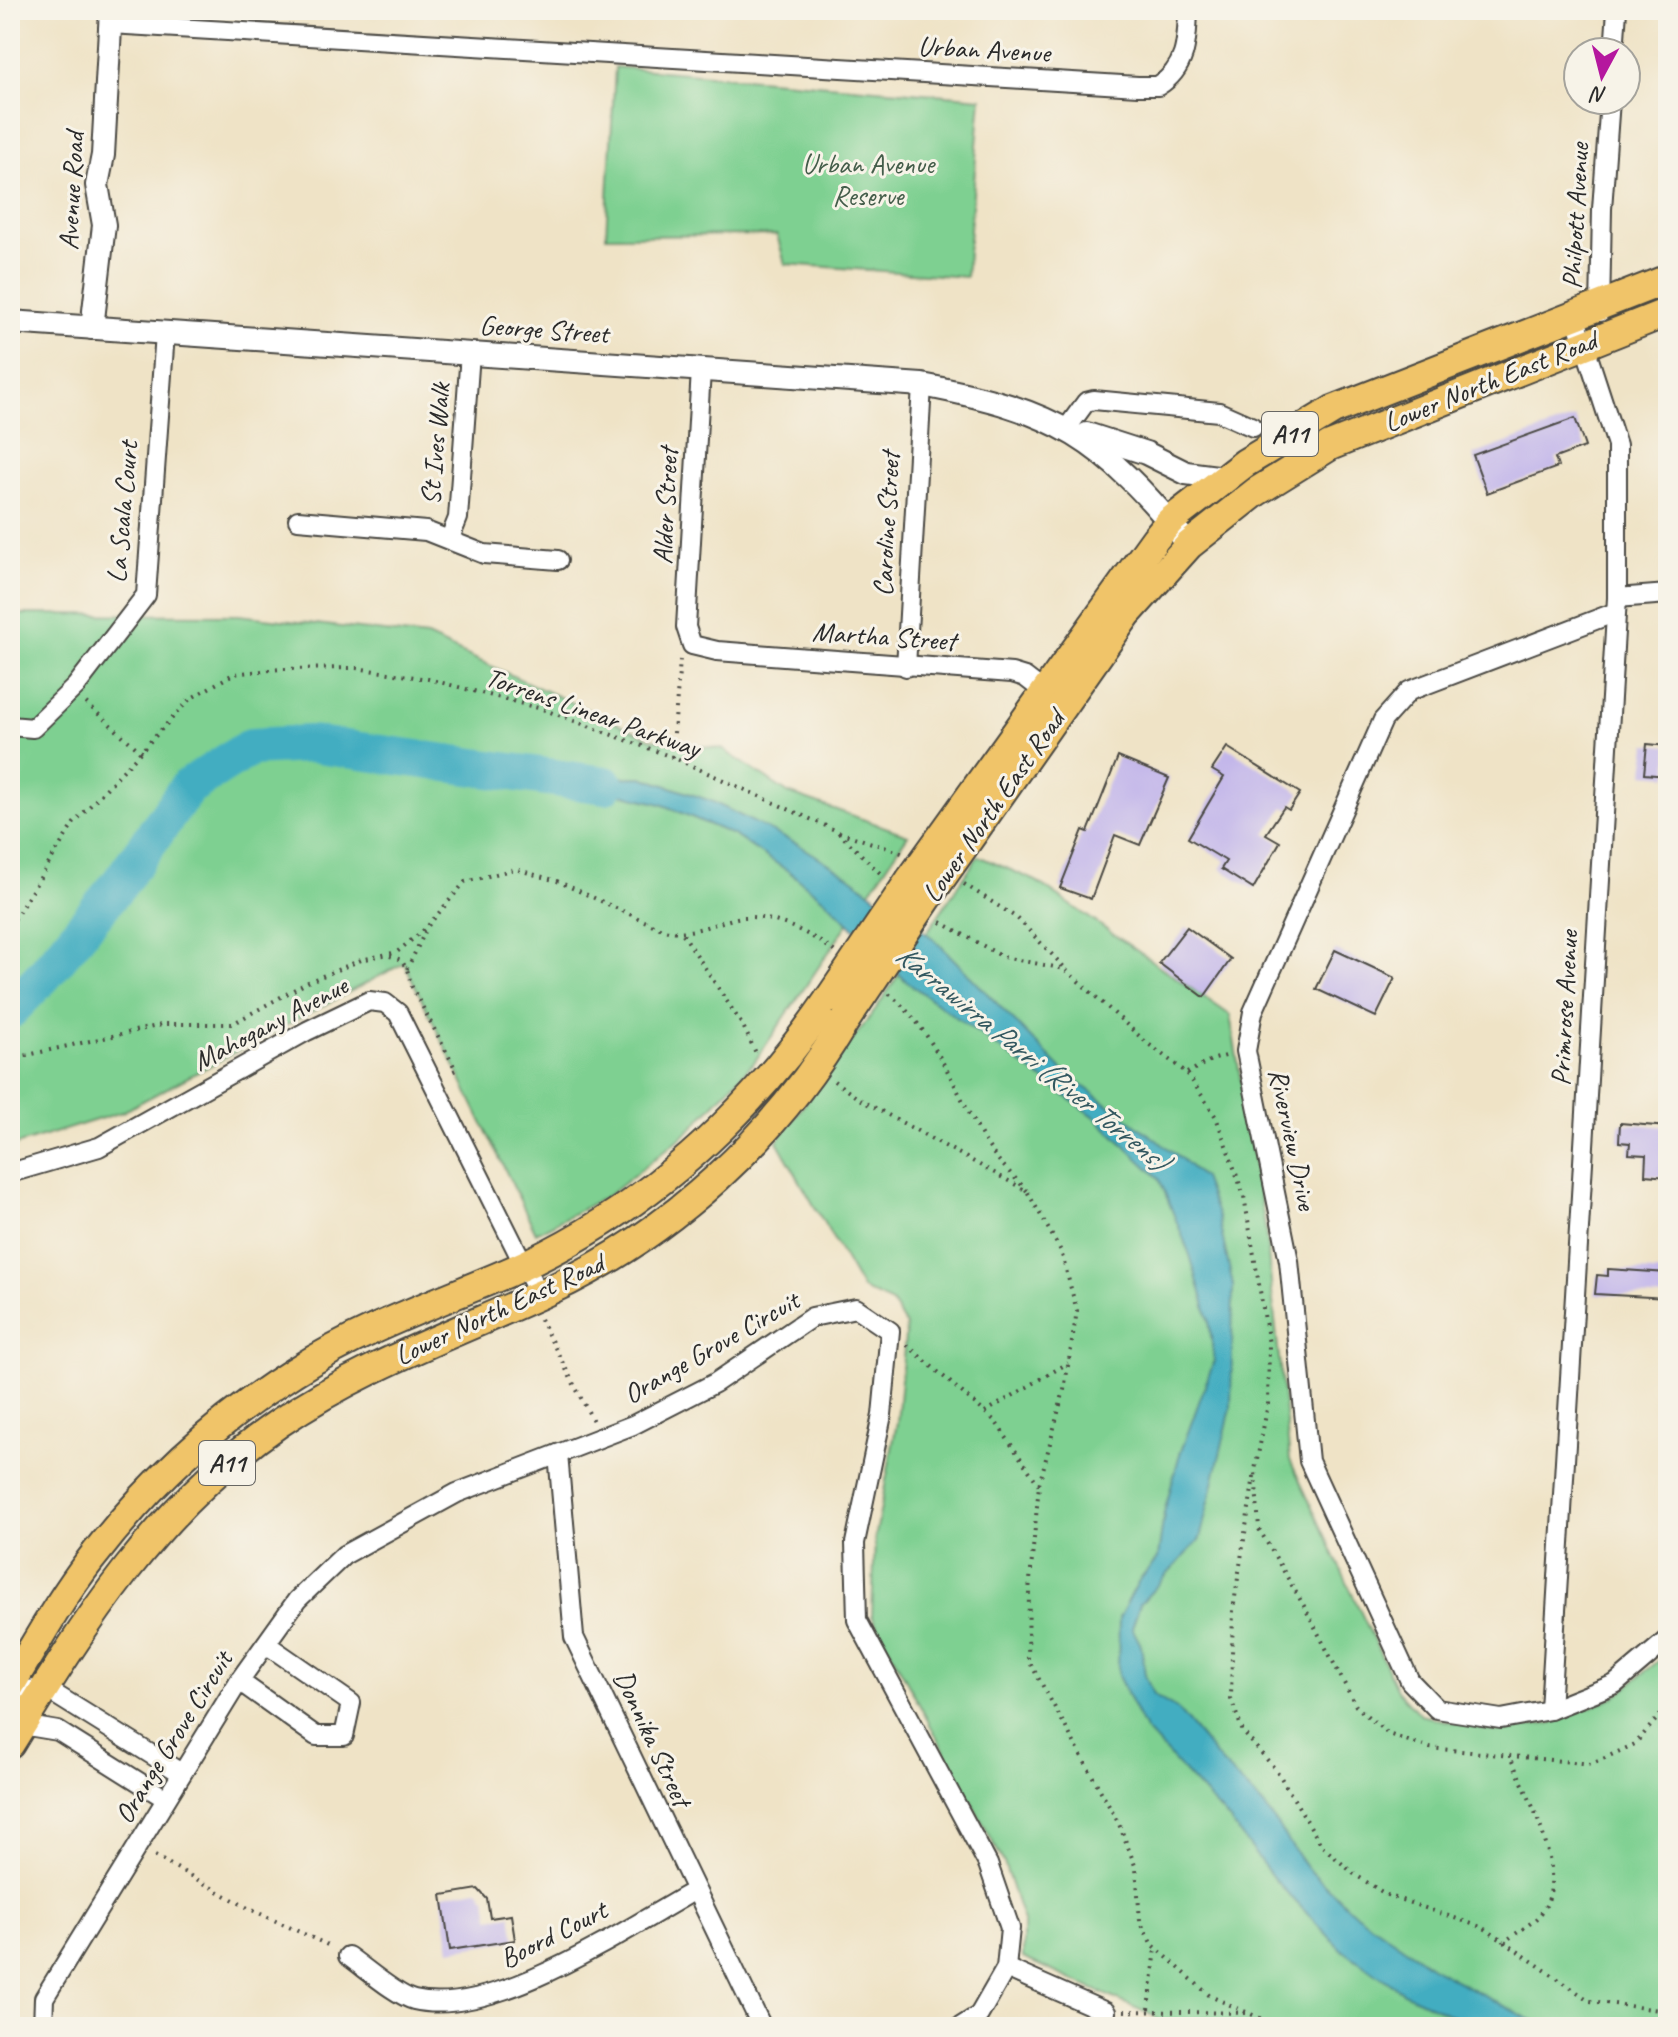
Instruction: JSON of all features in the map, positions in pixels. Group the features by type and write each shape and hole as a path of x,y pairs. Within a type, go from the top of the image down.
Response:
{"main road":[{"name":"Lower North East Road","path":"10,1689 91,1559 151,1490 210,1434 263,1393 349,1339 404,1313 526,1264 600,1225 666,1180 712,1141 837,1010 1053,699 1170,521 1225,478 1299,428 1333,410 1668,279"},
{"name":"Lower North East Road","path":"1053,699 1189,545 1256,492 1330,446 1668,312"},
{"name":"Lower North East Road","path":"16,1734 126,1566 173,1513 238,1454 280,1423 347,1382 539,1306 692,1199 759,1136 815,1068 837,1010"}],"street":[{"name":"Urban Avenue","path":"110,17 1158,86 1178,69 1186,51 1188,10"},
{"path":"1615,36 1617,10"},
{"name":"Avenue Road","path":"92,328 104,225 97,185 103,155 110,17"},
{"name":"Philpott Avenue","path":"1596,339 1586,311 1608,116"},
{"name":"Primrose Avenue","path":"1550,1710 1616,605 1617,445 1596,339 1586,311"},
{"name":"George Street","path":"10,322 922,385 1006,403 1067,428 1146,453 1186,473 1225,478"},
{"name":"La Scala Court","path":"10,726 33,728 72,691 146,595 165,333"},
{"name":"St Ives Walk","path":"450,538 458,518 470,353"},
{"name":"Alder Street","path":"692,645 686,627 701,370"},
{"name":"Caroline Street","path":"906,667 922,385"},
{"path":"1067,428 1086,402 1094,400 1219,412 1253,427"},
{"name":"George Street","path":"1067,428 1132,477 1189,545"},
{"name":"St Ives Walk","path":"298,520 426,531 484,554 558,560"},
{"name":"Riverview Drive","path":"1668,594 1616,605 1409,691 1383,720 1253,1012 1246,1051 1289,1261 1309,1461 1410,1681 1437,1709 1501,1719 1550,1710 1615,1684 1668,1639"},
{"name":"Martha Street","path":"692,645 717,651 1019,675 1053,699"},
{"name":"Mahogany Avenue","path":"10,1173 99,1147 307,1031 369,1001 385,1003 398,1013 526,1264 539,1306"},
{"name":"Orange Grove Circuit","path":"43,2027 44,1998 239,1681 297,1600 344,1555 457,1493 601,1437 715,1383 812,1317 856,1308 890,1331"},
{"path":"890,1331 882,1415 855,1543 857,1620 988,1864 1010,1928 1006,1968 979,2015 960,2027"},
{"name":"Donnika Street","path":"558,1454 574,1637 762,2027"},
{"path":"239,1681 316,1736 344,1736 351,1703 266,1644"},
{"path":"10,1689 45,1688 181,1773"},
{"path":"16,1734 58,1731 166,1799"},
{"name":"Boord Court","path":"348,1956 412,2000 473,2000 525,1984 694,1891"},
{"path":"1006,1968 1106,2012"}],"path":[{"path":"672,757 680,657 692,645"},
{"name":"Torrens Linear Parkway","path":"10,926 74,823 190,699 233,674 356,668 428,679 542,709 672,757 837,831 1003,957 1065,969 1147,1043 1187,1073 1216,1117 1244,1196 1269,1344 1268,1404 1255,1470 1259,1529 1304,1606 1356,1706 1388,1734 1430,1748 1592,1764 1635,1744 1668,1706"},
{"path":"72,691 141,752"},
{"path":"10,1059 166,1024 232,1024 308,982 397,952 426,928 465,882 515,869 557,881 664,930 683,934 740,917 776,920 840,956"},
{"path":"407,969 426,928"},
{"path":"683,934 743,1026 770,1079"},
{"path":"380,956 401,960 456,1070 431,1081"},
{"path":"888,993 900,1003 941,1060 991,1151 1027,1191 1061,1251 1077,1311 1039,1485 1029,1591 1028,1659 1119,1824 1136,1868 1140,1921 1156,1948 1210,1996 1280,2027"},
{"path":"1187,1073 1211,1060 1246,1051"},
{"path":"815,1068 859,1099 1027,1191"},
{"path":"539,1306 601,1437"},
{"path":"890,1331 995,1421 1039,1485"},
{"path":"985,1412 1068,1363"},
{"path":"1255,1470 1239,1556 1230,1657 1231,1699 1243,1732 1277,1771 1322,1846 1354,1874 1387,1895 1484,1928 1590,2001 1668,2011"},
{"path":"1502,1943 1543,1911 1552,1881 1540,1823 1510,1757"},
{"path":"137,1846 250,1909 348,1956"},
{"path":"1149,2010 1156,1948"},
{"path":"1106,2012 1250,2013"}],"green space":[{"name":"Urban Avenue Reserve","path":"615,67 981,98 966,277 785,264 777,235 606,236"},
{"path":"10,614 239,615 427,637 652,739 722,749 788,793 908,835 755,1061 688,1132 609,1195 536,1233 404,963 122,1112 10,1147"},
{"path":"978,856 1036,881 1230,1015 1265,1227 1290,1460 1397,1690 1420,1715 1497,1732 1552,1723 1613,1698 1668,1653 1668,2027 1165,2027 1154,2016 1023,1958 1023,1922 1004,1863 872,1616 875,1539 897,1422 906,1326 892,1303 862,1289 777,1141 875,1010"}],"water":[{"path":"642,777 711,801 799,845 849,876 934,939 1064,1072 1177,1155 1203,1178 1218,1217 1233,1285 1231,1408 1200,1539 1140,1604 1132,1628 1141,1645 1145,1675 1153,1695 1178,1710 1221,1762 1264,1806 1305,1866 1356,1914 1436,1970 1527,2018 1552,2027 1475,2027 1404,1993 1341,1949 1275,1880 1229,1820 1145,1730 1118,1676 1119,1618 1138,1582 1158,1558 1164,1513 1179,1457 1214,1361 1209,1320 1190,1255 1159,1178 1095,1117 907,982 830,904 788,871 733,835 661,804 556,778"}],"building":[{"path":"1575,418 1585,447 1555,458 1558,467 1487,493 1473,455"},
{"path":"1647,744 1668,746 1668,776 1644,774"},
{"path":"1227,747 1300,793 1289,810 1284,807 1266,834 1280,842 1253,889 1221,869 1226,861 1188,838 1224,777 1212,770"},
{"path":"1118,757 1169,778 1140,845 1115,835 1091,899 1060,888 1083,830 1088,832"},
{"path":"1187,927 1231,959 1204,997 1159,963"},
{"path":"1335,950 1395,978 1376,1017 1316,989"},
{"path":"1620,1123 1668,1127 1668,1177 1645,1175 1646,1155 1629,1154 1630,1143 1619,1142"},
{"path":"1608,1269 1668,1273 1668,1298 1595,1294 1597,1275 1608,1276"},
{"path":"478,1889 487,1899 490,1918 511,1915 515,1940 450,1950 442,1895"}],"waterway":[{"name":"Karrawirra Parri (River Torrens)","path":"10,1010 44,975 119,884 188,787 251,747 310,744 605,785"}]}
